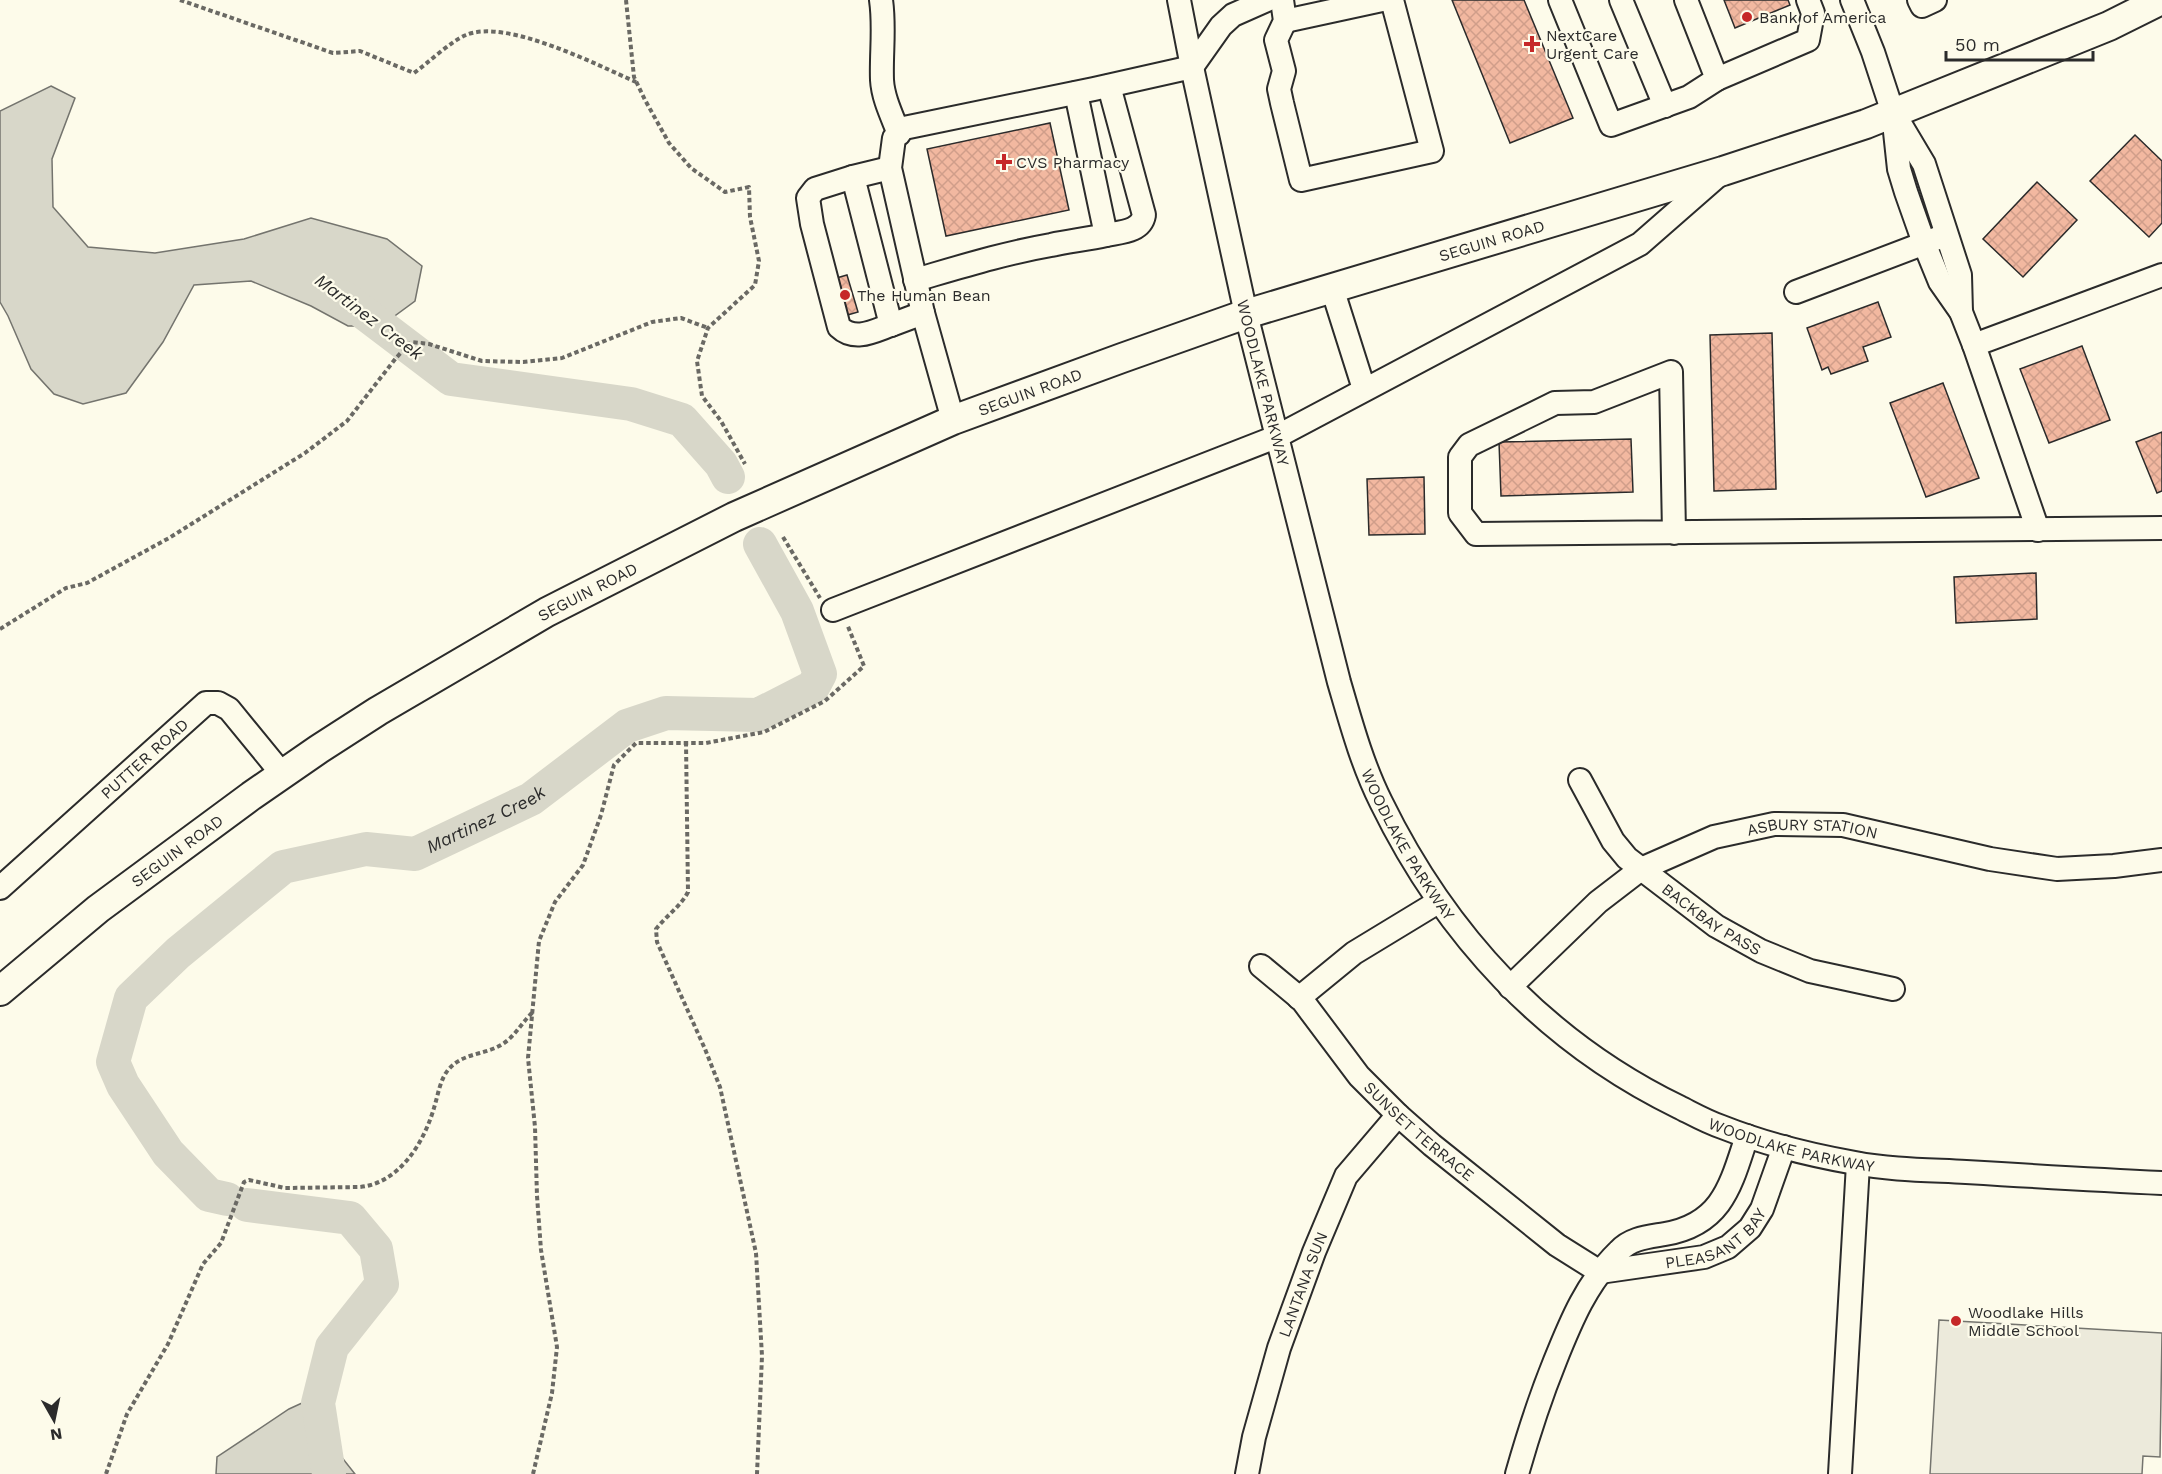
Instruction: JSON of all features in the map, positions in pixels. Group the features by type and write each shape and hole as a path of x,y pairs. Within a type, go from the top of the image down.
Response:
{"main road":[{"name":"SEGUIN ROAD","path":"0,991 98,909 251,796 319,749 378,711 547,612 735,517 953,420 1246,314 1723,171 1866,124 2109,26 2161,0"}],"street":[{"path":"881,0 884,33 882,81 884,95 898,134"},
{"name":"WOODLAKE PARKWAY","path":"1179,0 1246,314 1356,742 1379,800 1408,854 1438,902 1469,943 1546,1021 1591,1056 1631,1082 1721,1127 1784,1147 1858,1164 2162,1184"},
{"path":"953,420 923,313 890,168 894,138 904,128 1192,67 1221,26 1233,15 1267,0"},
{"path":"1382,0 1283,11 1276,40 1284,70 1280,89 1301,180 1432,151 1392,0"},
{"path":"1560,0 1611,125 1689,97 1717,78 1808,40 1813,13 1808,0"},
{"path":"1622,0 1665,106"},
{"path":"1686,0 1717,78"},
{"path":"1852,0 1873,52 1893,113 1899,169 1924,243 1941,282 1961,312 2038,530"},
{"path":"1919,0 1922,6 1935,0"},
{"path":"915,280 1052,244 1080,242 1139,227 1144,216 1109,86"},
{"path":"1076,93 1106,235"},
{"path":"1893,113 1924,164 1960,275 1961,312"},
{"path":"890,168 815,189 808,198 812,224 839,327 845,333 856,335 868,333 923,313"},
{"path":"833,610 1276,437 1640,244 1723,171"},
{"path":"853,177 891,324"},
{"path":"1796,292 1947,234"},
{"path":"1974,345 2162,275"},
{"path":"1332,288 1364,389"},
{"path":"1674,533 1671,372 1594,402 1554,403 1469,445 1460,457 1460,513 1476,534 1674,533 2038,530 2162,528"},
{"name":"PUTTER ROAD","path":"0,888 206,703 218,703 229,709 283,775"},
{"name":"BACKBAY PASS","path":"1580,780 1613,841 1627,858 1716,926 1761,951 1810,971 1893,989"},
{"name":"ASBURY STATION","path":"1510,987 1598,902 1641,869 1714,837 1774,824 1844,825 1990,859 2056,869 2114,866 2162,860"},
{"path":"1299,998 1354,952 1438,902"},
{"name":"SUNSET TERRACE","path":"1261,966 1299,998 1359,1076 1398,1115 1557,1245 1600,1272"},
{"name":"LANTANA SUN","path":"1247,1474 1254,1437 1279,1348 1314,1252 1346,1176 1398,1115"},
{"name":"PLEASANT BAY","path":"1516,1474 1535,1412 1571,1319 1584,1293 1620,1250 1635,1240 1672,1233 1707,1218 1730,1188 1747,1136"},
{"name":"PLEASANT BAY","path":"1600,1272 1704,1257 1728,1247 1750,1228 1762,1209 1784,1147"},
{"path":"1840,1474 1858,1164"},
{"path":"1691,1226 1704,1257"}],"path":[{"path":"180,0 333,53 360,51 414,73 465,35 482,31 537,41 637,83"},
{"path":"626,0 633,68 637,83 669,143 691,168 725,192 749,187 750,217 759,261 755,285 708,328 697,361 702,396 721,421 745,464"},
{"path":"0,629 66,588 87,583 169,538 305,453 347,421 411,342 429,344 482,361 524,362 562,358 652,322 681,318 708,328"},
{"path":"532,1474 552,1393 557,1347 542,1250 537,1196 535,1127 528,1058 539,941 555,902 583,865 601,815 615,765 636,743 706,742 764,732 825,701 864,666 848,624 819,596 783,537"},
{"path":"686,742 688,892 683,902 667,915 656,929 657,942 720,1087 756,1252 762,1356 757,1474"},
{"path":"106,1474 127,1414 168,1344 203,1264 221,1243 244,1182 249,1180 285,1188 360,1187 371,1186 381,1181 398,1169 419,1145 431,1119 444,1075 450,1067 474,1053 499,1046 517,1033 525,1019 533,1012"}],"shaded area":[{"path":"1939,1320 2162,1333 2160,1457 2143,1456 2142,1474 1930,1474"}],"water":[{"path":"51,86 75,98 52,159 53,207 88,247 155,253 244,239 311,218 387,239 422,266 415,301 381,326 348,326 311,306 251,281 194,285 163,342 126,393 83,404 54,394 31,369 0,302 0,111"},
{"path":"315,1397 336,1450 355,1474 216,1474 217,1457 289,1409"}],"building":[{"path":"1452,0 1524,0 1573,118 1510,143"},
{"name":"Bank of America","path":"1724,0 1788,0 1790,5 1735,28"},
{"name":"CVS Pharmacy","path":"1050,123 1069,210 946,236 927,149"},
{"path":"2135,135 2162,161 2162,223 2149,237 2090,181"},
{"path":"2037,182 2077,220 2023,277 1983,239"},
{"name":"The Human Bean","path":"847,275 858,312 844,316 833,279"},
{"path":"1878,302 1891,337 1863,347 1868,361 1831,374 1828,367 1822,370 1807,328"},
{"path":"1772,333 1776,489 1714,491 1710,335"},
{"path":"2082,346 2110,420 2049,443 2020,369"},
{"path":"1943,383 1979,478 1926,497 1890,403"},
{"path":"2162,432 2162,491 2157,493 2136,442"},
{"path":"1631,439 1633,492 1501,496 1499,442"},
{"path":"1424,477 1425,534 1369,535 1367,479"},
{"path":"2036,573 2037,619 1956,623 1954,577"}],"waterway":[{"name":"Martinez Creek","path":"343,297 451,379 631,404 682,420 721,464 728,477"},
{"name":"Martinez Creek","path":"227,1199 209,1195 168,1153 123,1085 113,1062 131,998 178,953 283,867 366,849 415,854 531,799 627,726 666,713 758,715 813,687 820,674 797,611 760,544"},
{"name":"Martinez Creek","path":"247,1205 350,1218 376,1249 382,1284 332,1347 318,1403 329,1474"}],"place":[{"name":"Bank of America","path":"1747,17"},
{"name":"NextCare Urgent Care","path":"1532,44"},
{"name":"CVS Pharmacy","path":"1004,162"},
{"name":"The Human Bean","path":"845,295"},
{"name":"Woodlake Hills Middle School","path":"1956,1321"}]}
